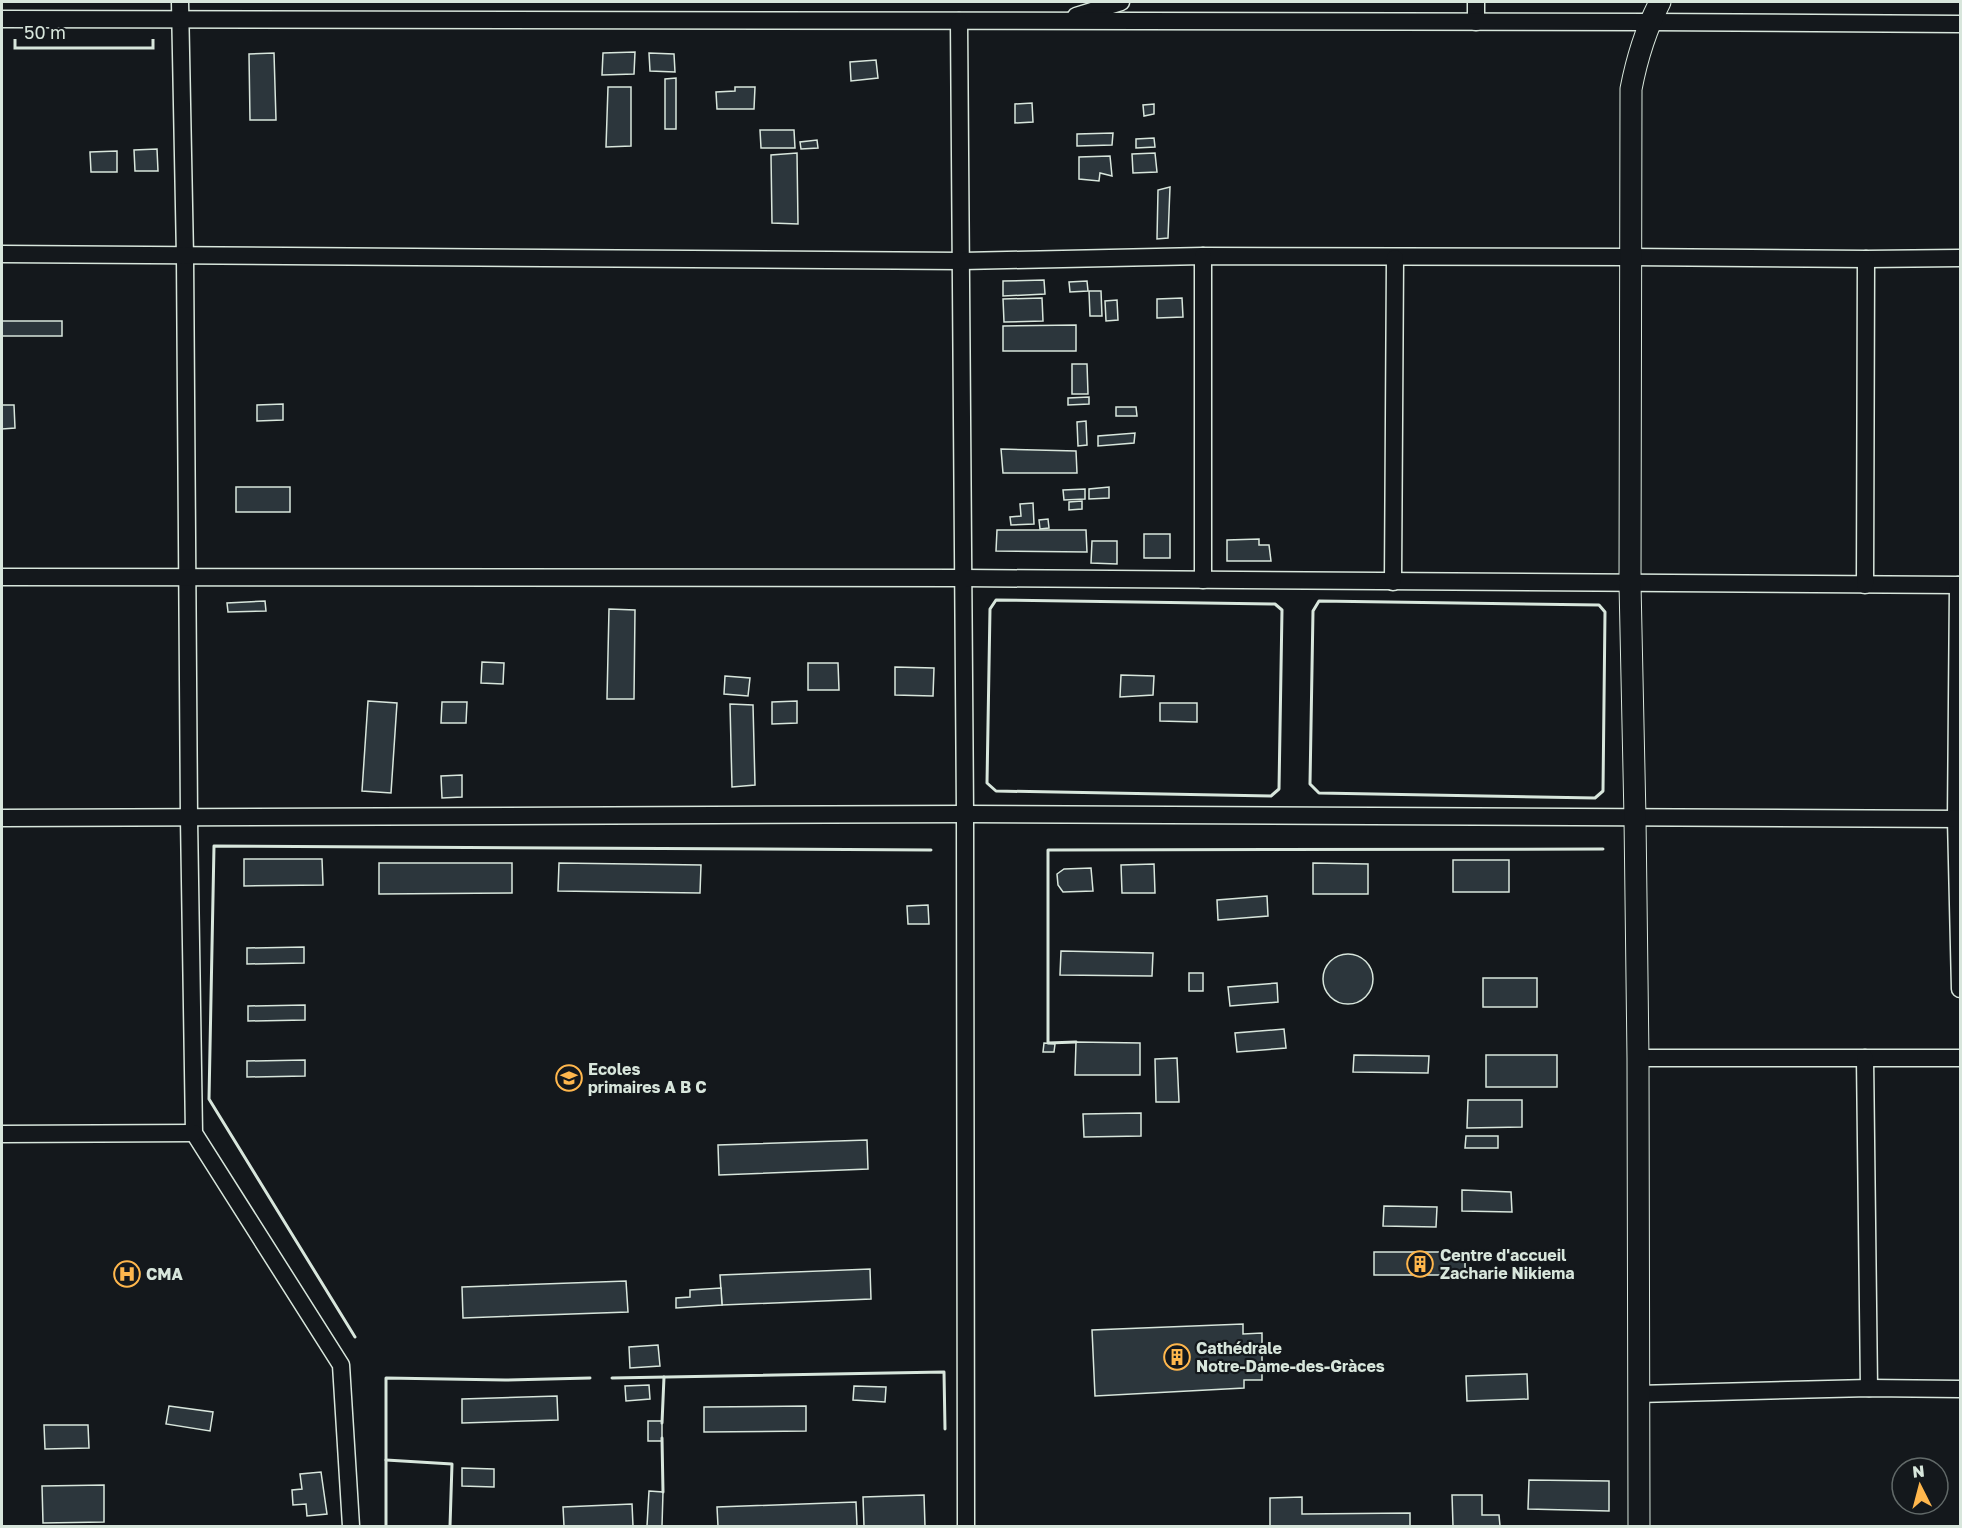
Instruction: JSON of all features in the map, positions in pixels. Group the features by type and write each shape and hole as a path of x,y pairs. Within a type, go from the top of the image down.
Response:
{"street":[{"path":"180,2 185,257 194,1133 341,1365 351,1527"},
{"path":"1061,21 1121,2"},
{"path":"1476,2 1476,22"},
{"path":"1639,1527 1638,1058 1630,584 1632,89 1635,67 1650,22 1660,2"},
{"path":"2,19 1960,24"},
{"path":"959,21 965,814 966,1527"},
{"path":"2,255 962,261 1203,256 1960,258"},
{"path":"1203,256 1203,580"},
{"path":"1394,582 1395,258"},
{"path":"1865,585 1866,259"},
{"path":"2,578 963,578 1959,585 1960,988"},
{"path":"2,818 965,814 1958,819"},
{"path":"1638,1058 1960,1058"},
{"path":"1865,1058 1869,1388"},
{"path":"2,1134 194,1133"},
{"path":"1638,1394 1869,1388 1960,1389"}],"building":[{"path":"635,52 634,74 602,75 603,53"},
{"path":"274,53 276,120 250,120 249,54"},
{"path":"649,53 674,54 675,72 650,71"},
{"path":"876,60 878,78 851,81 850,62"},
{"path":"676,78 676,129 665,129 665,79"},
{"path":"608,87 631,87 631,146 606,147"},
{"path":"735,87 755,87 754,109 717,109 716,92 735,91"},
{"path":"1032,103 1033,122 1015,123 1015,104"},
{"path":"1154,104 1154,114 1144,116 1143,105"},
{"path":"760,130 794,130 795,148 761,148"},
{"path":"1113,133 1112,145 1077,146 1077,134"},
{"path":"1154,138 1155,147 1136,148 1136,139"},
{"path":"817,140 818,148 801,149 800,142"},
{"path":"157,149 158,171 135,171 134,150"},
{"path":"117,151 117,172 91,172 90,152"},
{"path":"797,153 798,224 772,223 771,155"},
{"path":"1155,153 1157,172 1133,173 1132,154"},
{"path":"1110,156 1112,176 1100,173 1099,181 1079,179 1079,157"},
{"path":"1170,187 1168,238 1157,239 1158,190"},
{"path":"1044,280 1045,294 1003,296 1003,281"},
{"path":"1087,281 1088,291 1070,292 1069,282"},
{"path":"1089,291 1101,291 1102,316 1090,316"},
{"path":"1042,298 1043,321 1004,322 1003,299"},
{"path":"1182,298 1183,317 1157,318 1157,299"},
{"path":"1117,300 1118,320 1106,321 1105,301"},
{"path":"2,321 62,321 62,336 2,336"},
{"path":"1076,325 1076,351 1003,351 1003,326"},
{"path":"1072,364 1087,364 1088,394 1072,394"},
{"path":"1089,397 1089,404 1068,405 1068,398"},
{"path":"283,404 283,420 257,421 257,405"},
{"path":"2,405 14,405 15,428 2,429"},
{"path":"1116,407 1136,407 1137,416 1116,416"},
{"path":"1086,421 1087,445 1078,446 1077,422"},
{"path":"1135,433 1134,443 1098,446 1098,436"},
{"path":"1001,449 1076,451 1077,473 1003,473"},
{"path":"236,487 290,487 290,512 236,512"},
{"path":"1109,487 1109,498 1089,499 1089,489"},
{"path":"1085,489 1085,499 1064,500 1063,490"},
{"path":"1082,501 1082,509 1069,510 1069,502"},
{"path":"1033,503 1034,524 1011,525 1010,517 1021,516 1020,504"},
{"path":"1048,519 1049,528 1040,529 1039,520"},
{"path":"997,530 1086,530 1087,552 996,551"},
{"path":"1144,534 1170,534 1170,558 1144,558"},
{"path":"1259,539 1259,545 1269,545 1271,561 1227,561 1227,540"},
{"path":"1092,541 1117,541 1117,564 1091,563"},
{"path":"265,601 266,611 228,612 227,603"},
{"path":"609,609 635,610 634,699 607,699"},
{"path":"482,662 504,663 503,684 481,683"},
{"path":"808,663 838,663 839,690 808,690"},
{"path":"895,667 934,668 933,696 895,695"},
{"path":"1121,675 1154,676 1153,695 1120,697"},
{"path":"725,676 750,678 748,696 724,694"},
{"path":"368,701 397,703 391,793 362,791"},
{"path":"797,701 797,723 772,724 772,702"},
{"path":"442,702 467,702 466,723 441,723"},
{"path":"1160,703 1197,703 1197,722 1160,721"},
{"path":"730,704 753,705 755,785 732,787"},
{"path":"462,775 462,797 442,798 441,776"},
{"path":"244,859 322,859 323,885 244,886"},
{"path":"1453,860 1509,860 1509,892 1453,892"},
{"path":"379,863 512,863 512,893 379,894"},
{"path":"559,863 701,865 700,893 558,891"},
{"path":"1313,863 1368,864 1368,894 1313,894"},
{"path":"1154,864 1155,893 1122,893 1121,865"},
{"path":"1091,868 1093,891 1063,892 1058,885 1057,874 1064,869"},
{"path":"1267,896 1268,916 1218,920 1217,900"},
{"path":"928,905 929,924 908,924 907,906"},
{"path":"304,947 304,963 247,964 247,948"},
{"path":"1061,951 1153,953 1152,976 1060,975"},
{"path":"1348,954 1366,961 1373,979 1366,997 1348,1004 1330,997 1323,979 1330,961"},
{"path":"1189,973 1203,973 1203,991 1189,991"},
{"path":"1483,978 1537,978 1537,1007 1483,1007"},
{"path":"1277,983 1278,1002 1230,1006 1228,987"},
{"path":"305,1005 305,1020 248,1021 248,1006"},
{"path":"1284,1029 1286,1048 1237,1052 1235,1033"},
{"path":"1076,1042 1140,1043 1140,1075 1075,1075"},
{"path":"1044,1043 1055,1044 1054,1052 1043,1052"},
{"path":"1354,1055 1429,1056 1428,1073 1353,1072"},
{"path":"1486,1055 1557,1055 1557,1087 1486,1087"},
{"path":"1177,1058 1179,1102 1156,1102 1155,1059"},
{"path":"305,1060 305,1076 247,1077 247,1061"},
{"path":"1468,1100 1522,1100 1522,1127 1467,1128"},
{"path":"1141,1113 1141,1136 1084,1137 1083,1114"},
{"path":"1466,1136 1498,1136 1498,1148 1465,1148"},
{"path":"867,1140 868,1169 719,1175 718,1145"},
{"path":"1462,1190 1511,1192 1512,1212 1462,1211"},
{"path":"1384,1206 1437,1207 1436,1227 1383,1226"},
{"name":"Centre d'accueil Zacharie Nikiema","path":"1374,1252 1465,1252 1465,1275 1374,1275"},
{"path":"870,1269 871,1299 722,1305 720,1275"},
{"path":"626,1281 628,1312 463,1318 462,1287"},
{"path":"721,1288 722,1305 676,1308 676,1298 690,1297 690,1290"},
{"name":"Cathédrale Notre-Dame-des-Gràces","path":"1243,1324 1243,1334 1262,1333 1262,1380 1244,1380 1244,1388 1095,1396 1092,1330"},
{"path":"658,1345 660,1366 630,1368 629,1347"},
{"path":"1527,1374 1528,1399 1467,1401 1466,1376"},
{"path":"649,1385 650,1399 626,1401 625,1386"},
{"path":"854,1386 886,1387 885,1402 853,1400"},
{"path":"557,1396 558,1420 462,1423 462,1399"},
{"path":"169,1406 213,1412 210,1431 166,1424"},
{"path":"806,1406 806,1431 704,1432 704,1407"},
{"path":"648,1421 662,1421 662,1441 648,1441"},
{"path":"44,1425 88,1425 89,1448 45,1449"},
{"path":"462,1468 494,1469 494,1487 462,1486"},
{"path":"321,1472 327,1514 307,1516 306,1504 293,1505 292,1490 302,1489 300,1474"},
{"path":"1529,1480 1609,1481 1609,1511 1528,1509"},
{"path":"104,1485 104,1522 43,1523 42,1486"},
{"path":"649,1491 663,1492 662,1526 647,1526"},
{"path":"924,1495 925,1526 864,1526 863,1497"},
{"path":"1452,1495 1482,1495 1482,1515 1499,1515 1500,1526 1453,1526"},
{"path":"1302,1497 1302,1514 1410,1513 1410,1526 1270,1526 1270,1498"},
{"path":"856,1502 857,1526 718,1526 717,1507"},
{"path":"632,1504 633,1526 564,1526 563,1507"}],"wall":[{"path":"996,600 1275,604 1282,610 1279,789 1271,796 996,791 987,783 990,609 996,600"},
{"path":"1319,601 1599,605 1605,612 1603,791 1595,798 1319,793 1310,784 1313,611 1319,601"},
{"path":"355,1337 209,1099 214,846 931,850"},
{"path":"1076,1042 1048,1043 1048,850 1603,849"},
{"path":"612,1378 944,1372 945,1429"},
{"path":"662,1423 664,1377"},
{"path":"386,1526 386,1378 505,1380 590,1378"},
{"path":"662,1438 663,1492"},
{"path":"386,1460 452,1464 450,1526"}],"place":[{"name":"Ecoles primaires A B C","path":"569,1078"},
{"name":"Centre d'accueil Zacharie Nikiema","path":"1420,1264"},
{"name":"CMA","path":"127,1274"},
{"name":"Cathédrale Notre-Dame-des-Gràces","path":"1177,1357"}]}
